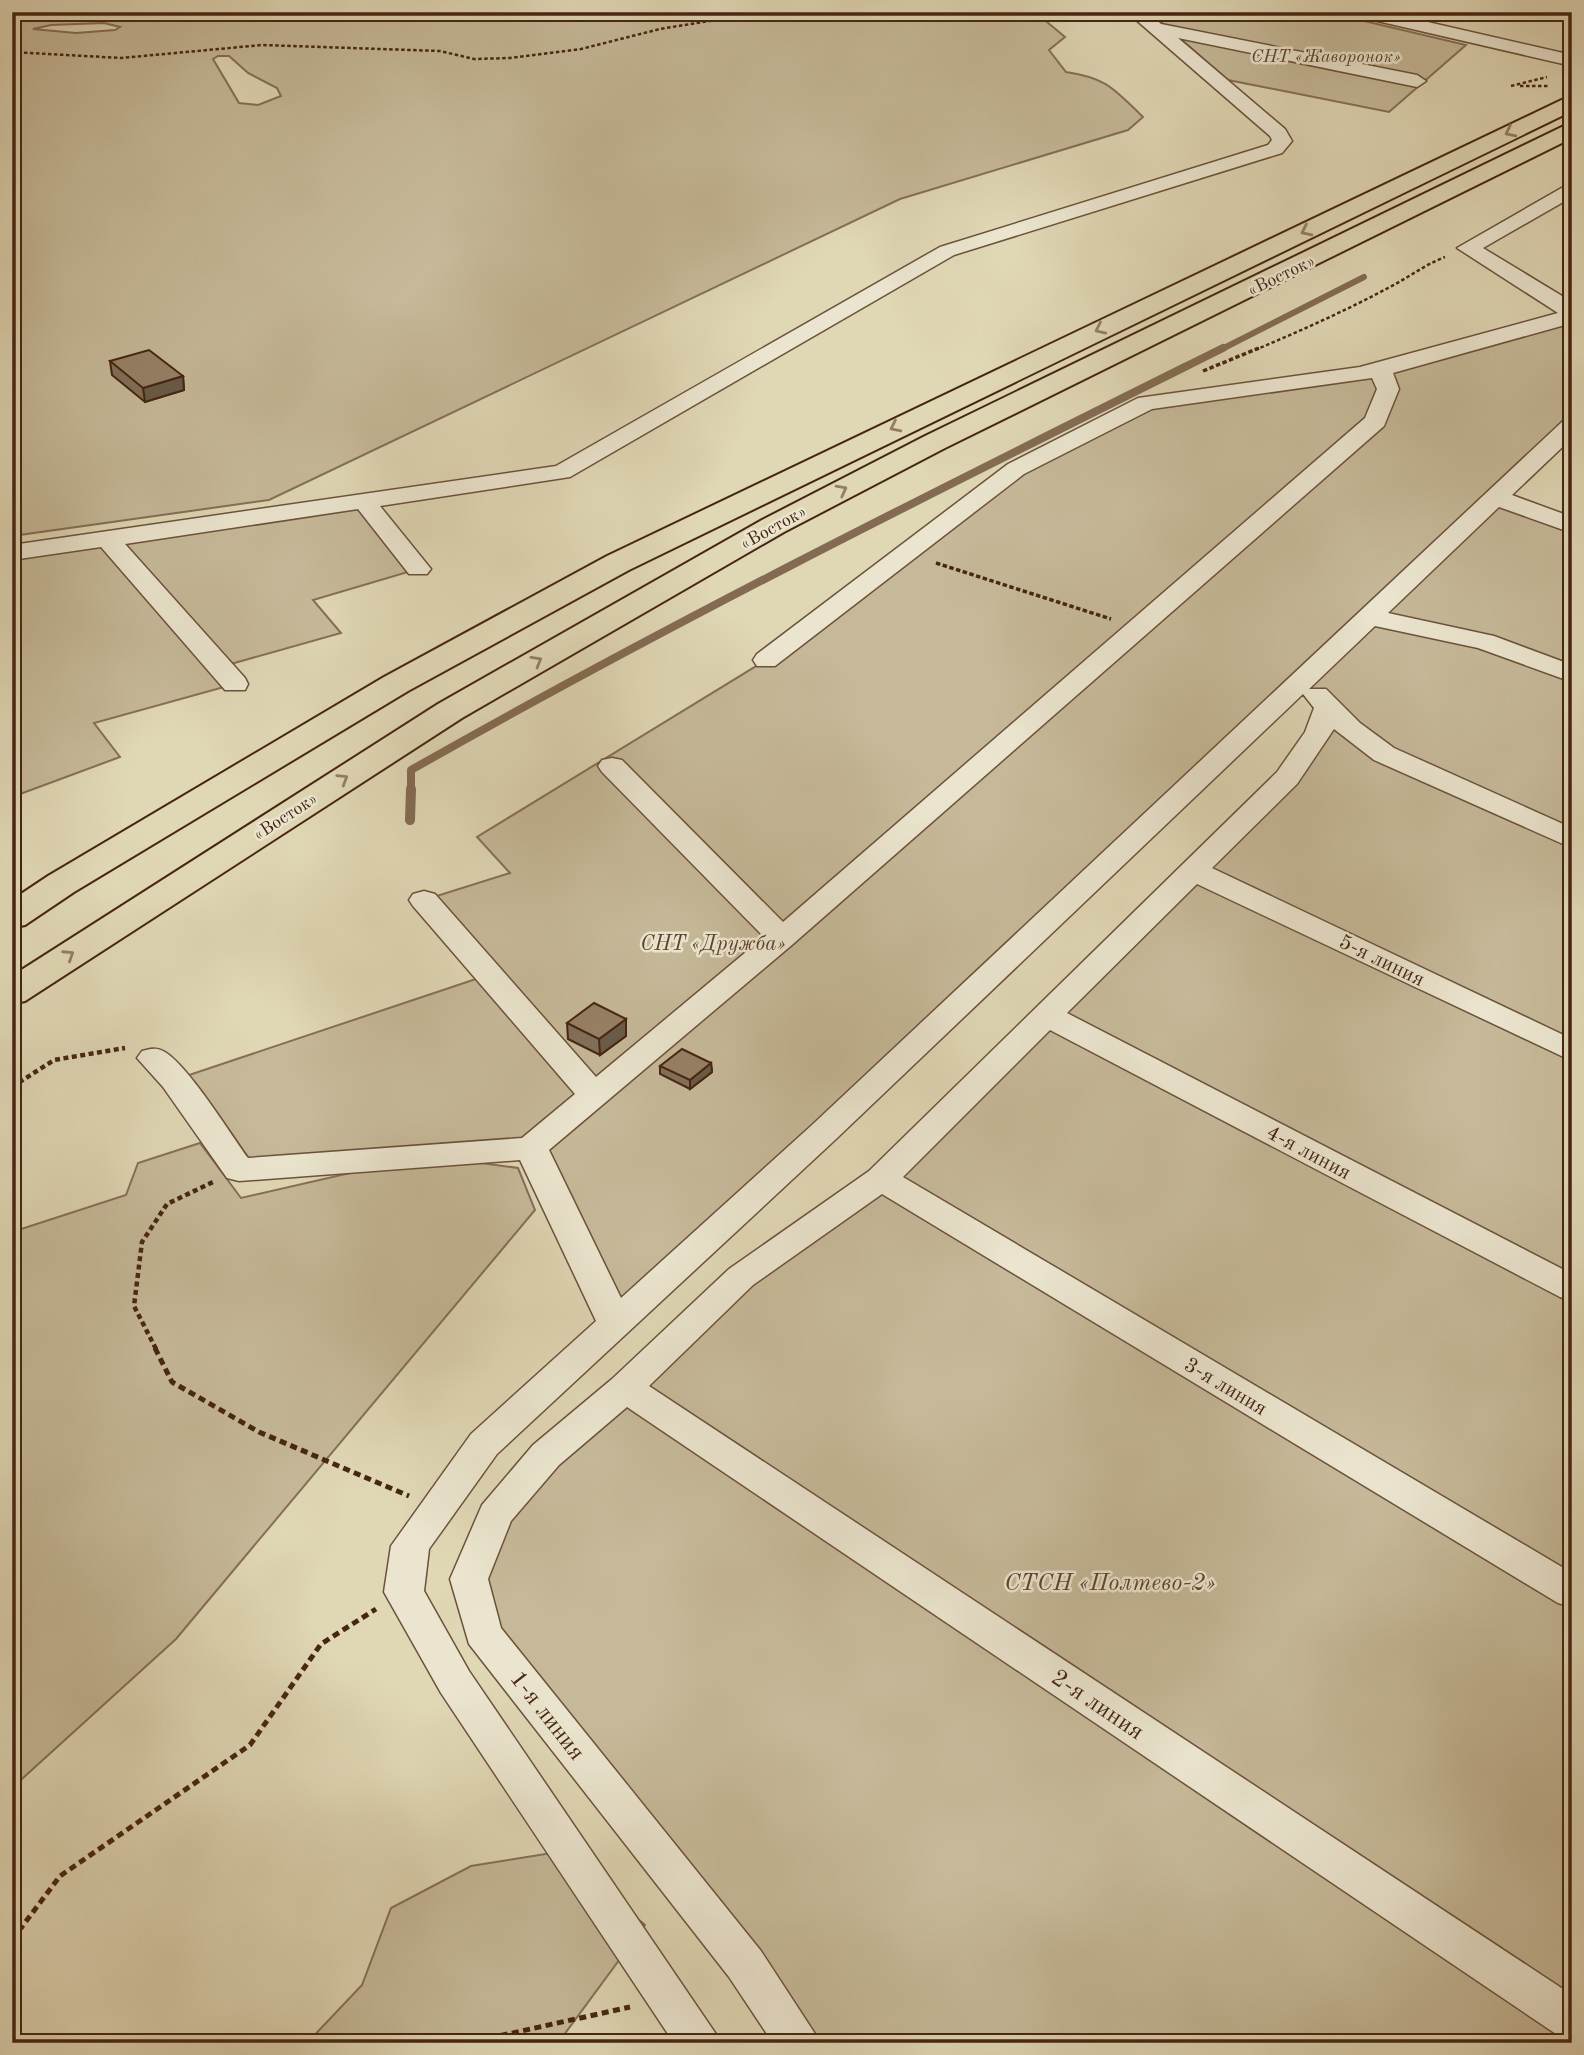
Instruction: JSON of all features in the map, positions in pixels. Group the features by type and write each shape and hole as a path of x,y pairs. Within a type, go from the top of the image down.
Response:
{"highway":[{"name":"«Восток»","path":"12,917 61,884 396,684 618,563 1566,94"},
{"name":"«Восток»","path":"12,993 450,711 773,526 935,442 1429,202 1572,129"}],"street":[{"path":"1360,12 1572,61"},
{"path":"1145,20 1417,81"},
{"path":"12,553 362,499 562,472 947,251 1275,149 1282,141 1278,133 1145,20"},
{"path":"1572,188 1468,248 1572,314"},
{"path":"766,660 1016,469 1146,403 1381,369 1572,314"},
{"path":"153,1058 174,1080 239,1170 531,1147 782,938 1376,421 1388,389 1381,369"},
{"path":"700,2043 455,1682 404,1592 410,1546 484,1444 616,1325 1303,682 1572,425"},
{"path":"1496,498 1572,526"},
{"path":"362,499 418,569"},
{"path":"107,539 235,684"},
{"path":"1370,617 1485,642 1572,674"},
{"path":"1303,682 1384,754 1572,839"},
{"name":"1-я линия","path":"799,2043 745,1964 483,1633 469,1578 495,1515 547,1455 625,1388 741,1278 881,1179 1287,778 1319,732 1328,707"},
{"path":"612,766 782,938"},
{"name":"5-я линия","path":"1192,870 1572,1051"},
{"path":"424,900 594,1095"},
{"name":"4-я линия","path":"1046,1015 1572,1289"},
{"path":"531,1147 616,1325"},
{"name":"3-я линия","path":"881,1179 1572,1592"},
{"name":"2-я линия","path":"625,1388 1572,2020"}],"path":[{"path":"12,52 121,58 262,45 440,51 474,59 510,58 581,49 660,29 709,21 813,12"},
{"path":"1547,77 1511,86 1566,94"},
{"path":"1194,376 1248,350 1312,326 1391,287 1420,267 1468,248"},
{"path":"906,553 1138,628"},
{"path":"12,1087 54,1060 123,1047 153,1058"},
{"path":"239,1170 167,1204 142,1242 134,1306 172,1382 259,1432 436,1507"},
{"path":"12,1940 60,1876 250,1745 321,1644 404,1592"},
{"path":"467,2043 670,1998"}],"green space":[{"path":"12,12 1035,12 1065,37 1049,50 1066,72 1101,81 1143,117 1128,130 900,199 269,500 12,536","holes":["104,23 120,27 115,30 76,33 33,29 51,25","229,56 248,73 277,88 281,96 258,105 239,103 213,59"]},
{"name":"СНТ «Жаворонок»","path":"1164,12 1326,12 1466,45 1389,112 1228,80 1155,17"},
{"name":"СТСН «Полтево-2»","path":"1572,316 1572,425 1496,498 1572,526 1572,2043 799,2043 483,1633 469,1579 546,1455 881,1179 1287,778 1328,707 1303,682 616,1325 531,1148 431,1156 518,1168 535,1210 176,1639 12,1788 12,1232 126,1195 138,1163 200,1143 241,1198 420,1157 239,1170 174,1080 488,975 424,900 510,873 477,837 766,660 1016,469 1146,403 1362,374"},
{"path":"362,499 418,569 313,600 341,633 220,667 235,684 94,723 120,757 12,797 12,551"},
{"path":"558,1852 645,1925 558,2043 307,2043 362,1985 391,1908 471,1866"}],"building":[{"path":"149,350 183,376 143,388 110,361"},
{"path":"594,1003 626,1019 599,1039 567,1023"},
{"path":"682,1049 711,1063 690,1080 660,1066"}],"waterway":[{"path":"1220,350 1364,277"},
{"path":"411,789 411,770 612,659 814,553 1223,348"},
{"path":"410,820 411,789"}],"park label":[{"name":"СНТ «Дружба»","path":"713,943"}]}
